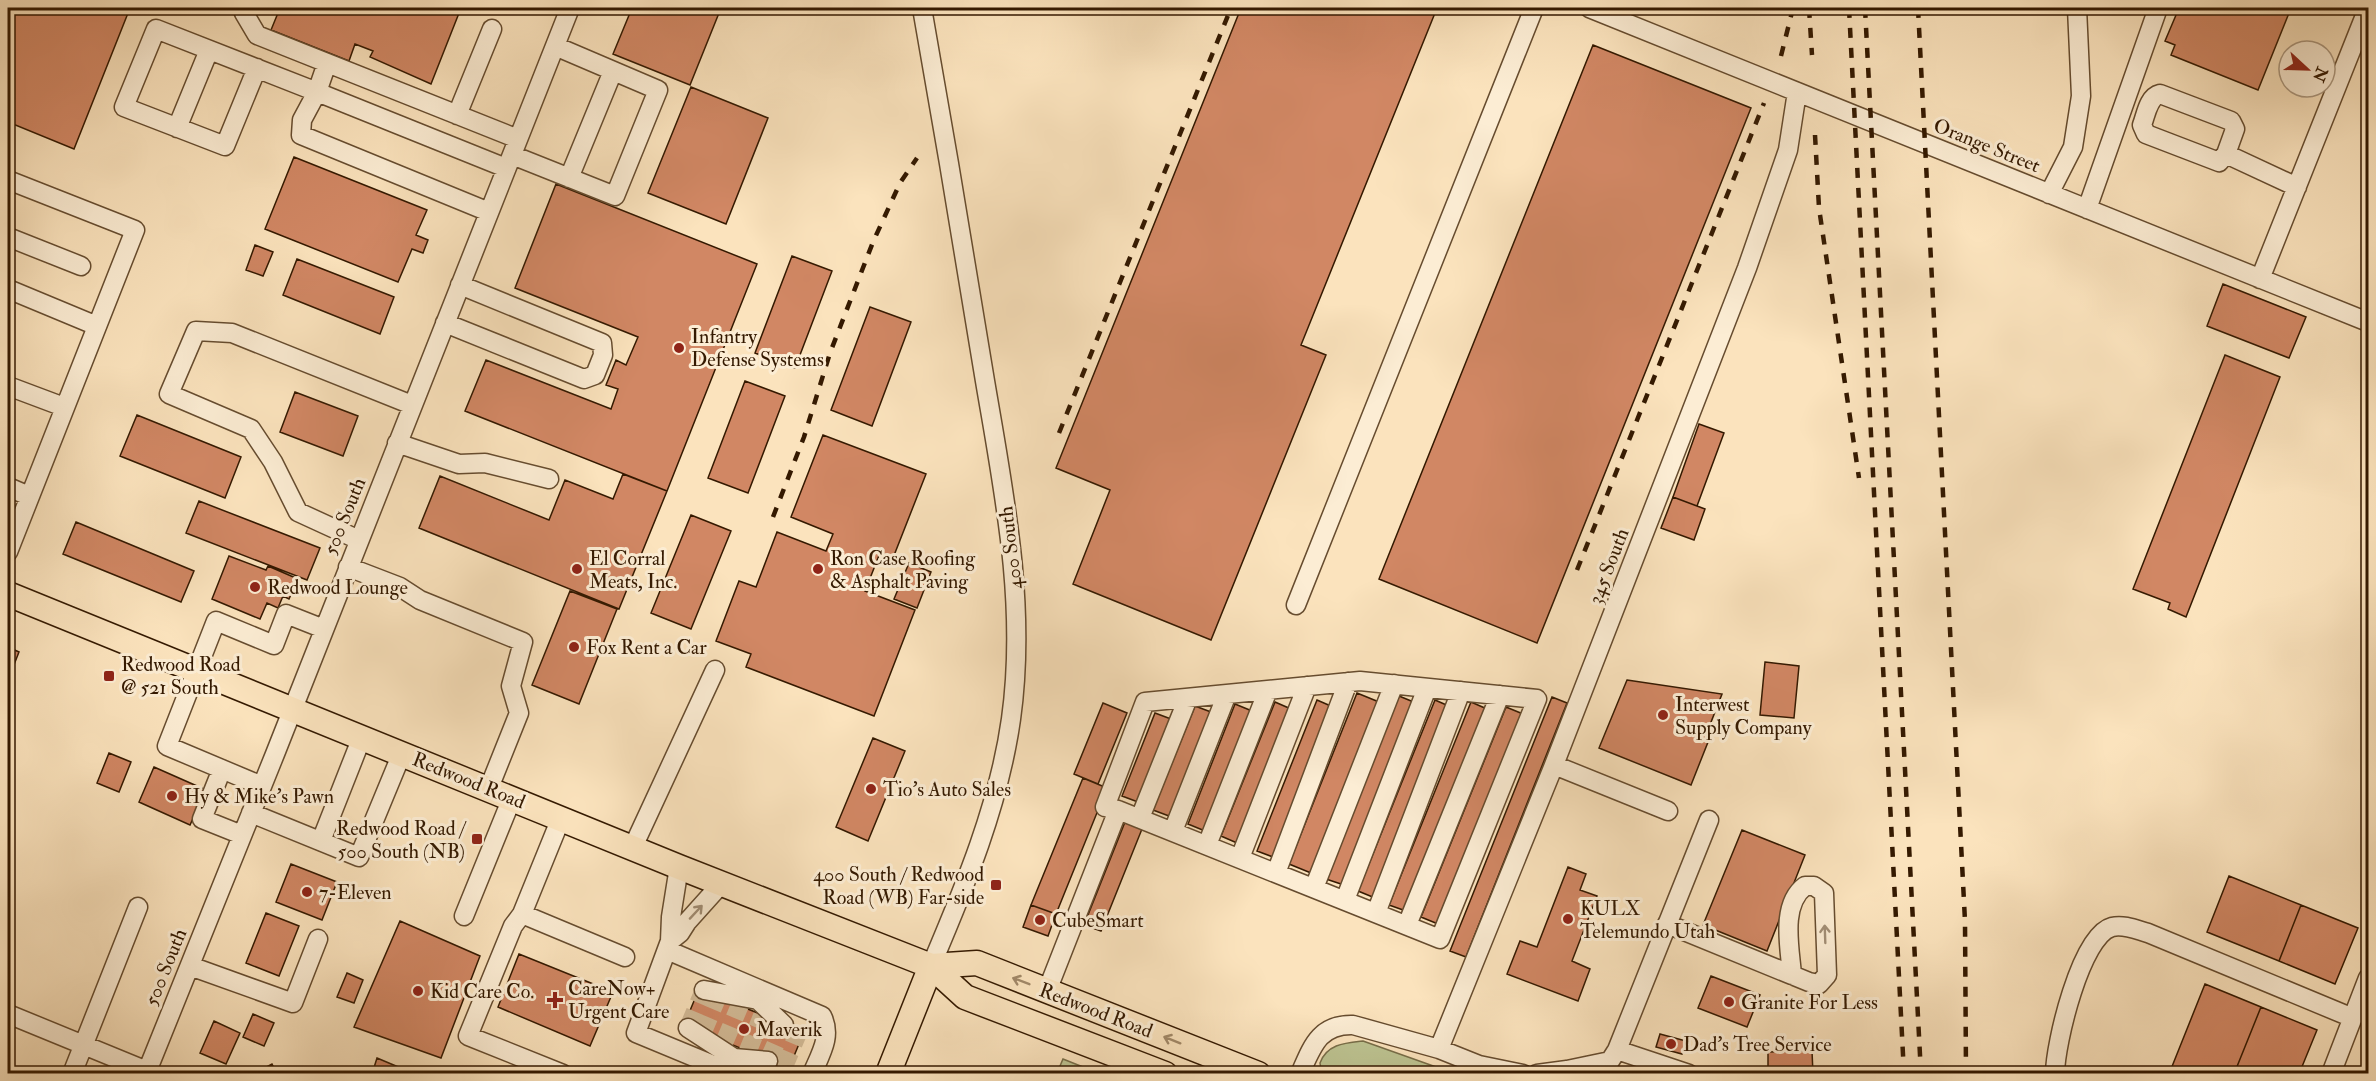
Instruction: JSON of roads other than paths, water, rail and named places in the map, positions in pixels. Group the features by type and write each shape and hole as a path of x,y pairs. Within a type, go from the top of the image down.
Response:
{"main road":[{"name":"Redwood Road","path":"8,594 362,736 679,867 931,966 965,997 1165,1074"},
{"name":"Redwood Road","path":"931,966 977,963 1258,1074"},
{"name":"400 South","path":"888,1074 931,966"}],"street":[{"name":"500 South","path":"147,1072 570,8"},
{"name":"400 South","path":"922,8 1005,499 1017,607 1014,688 1009,730 998,784 980,846 931,966"},
{"path":"1296,605 1534,8"},
{"name":"Orange Street","path":"1589,8 2368,322"},
{"path":"2049,194 2073,147 2080,106 2077,8"},
{"path":"2087,209 2158,8"},
{"path":"2260,279 2368,8"},
{"path":"244,13 257,34 457,115 512,154"},
{"path":"256,68 225,147 124,107 156,28 317,92 512,154 615,196 658,90 555,46"},
{"path":"457,115 492,29"},
{"path":"177,128 209,50"},
{"path":"327,63 317,92 302,120 301,135 489,212"},
{"path":"569,178 613,71"},
{"name":"345 South","path":"1439,1049 1554,765 1754,247 1788,150 1797,92"},
{"path":"2160,94 2231,121 2235,129 2226,154 2219,162 2146,134 2142,125 2152,99 2160,94"},
{"path":"2226,154 2297,187"},
{"path":"8,180 135,230 8,552"},
{"path":"8,237 81,266"},
{"path":"445,323 584,379 596,375 603,355 602,343 460,285"},
{"path":"8,289 97,326"},
{"path":"359,540 298,512 273,462 251,429 169,394 196,331 232,333 412,405"},
{"path":"8,386 64,408"},
{"path":"397,443 459,464 485,463 549,479"},
{"path":"8,487 29,496"},
{"path":"348,567 400,587 420,600 523,642 511,686 519,713 489,788"},
{"path":"262,786 167,746 196,670 216,621 274,645 286,614 324,629"},
{"path":"633,847 716,670"},
{"path":"1360,681 1394,684 1537,699 1440,939 1173,831 1105,807 1145,702 1360,681"},
{"path":"1276,873 1348,682"},
{"path":"1314,888 1394,684"},
{"path":"1240,858 1307,686"},
{"path":"1344,900 1427,688"},
{"path":"1207,845 1268,690"},
{"path":"1376,913 1461,691"},
{"path":"1173,831 1227,694"},
{"path":"1407,925 1500,695"},
{"path":"1140,818 1188,698"},
{"path":"321,841 362,736"},
{"path":"251,813 359,857 402,753"},
{"path":"1554,765 1668,811"},
{"path":"222,769 202,819 242,835"},
{"path":"464,916 512,798"},
{"path":"1047,991 1118,810"},
{"path":"561,818 522,914 510,932 468,1036 563,1074"},
{"path":"1537,1074 1610,1061 1617,1050 1708,820"},
{"path":"679,867 670,916 669,945 636,1033 734,1060 775,1065"},
{"path":"669,945 722,883"},
{"path":"1667,924 1809,982 1819,984 1827,975 1824,893 1814,886 1805,886 1797,892 1790,909 1792,975"},
{"path":"72,1074 138,907"},
{"path":"522,914 625,957"},
{"path":"2055,1074 2055,1059 2063,1023 2082,967 2094,940 2111,927 2125,927 2148,933 2353,1018"},
{"path":"189,966 293,1004 318,939"},
{"path":"669,945 761,1002 791,1028"},
{"path":"2331,1074 2368,978"},
{"path":"711,993 822,1016 828,1027 825,1044 812,1074"},
{"path":"740,1005 761,1002"},
{"path":"8,1014 147,1072"},
{"path":"1299,1074 1320,1035 1342,1025 1353,1025 1439,1049 1479,1065 1523,1074"},
{"path":"695,1031 734,1060"},
{"path":"1617,1050 1689,1074"}],"tunnel":[{"path":"688,1028 704,990"},
{"path":"702,1034 718,996"},
{"path":"724,1043 740,1005"},
{"path":"747,1053 762,1016"},
{"path":"768,1061 784,1025"},
{"path":"783,1069 799,1031"}],"railway":[{"path":"1059,433 1231,8"},
{"path":"1781,56 1793,8"},
{"path":"1809,8 1812,55"},
{"path":"1849,8 1904,1074"},
{"path":"1865,8 1921,1074"},
{"path":"1918,8 1965,921 1966,1074"},
{"path":"1577,570 1764,103"},
{"path":"1815,135 1819,208 1859,478"},
{"path":"773,517 804,437 830,353 873,242 900,183 917,158"}],"place":[{"name":"Infantry Defense Systems","path":"679,348"},
{"name":"El Corral Meats, Inc.","path":"577,569"},
{"name":"Ron Case Roofing & Asphalt Paving","path":"818,569"},
{"name":"Redwood Lounge","path":"255,587"},
{"name":"Fox Rent a Car","path":"574,647"},
{"name":"Redwood Road @ 521 South","path":"109,676"},
{"name":"Interwest Supply Company","path":"1663,715"},
{"name":"Tio's Auto Sales","path":"871,789"},
{"name":"Hy & Mike's Pawn","path":"172,796"},
{"name":"Redwood Road / 500 South (NB)","path":"477,839"},
{"name":"400 South / Redwood Road (WB) Far-side","path":"996,885"},
{"name":"7-Eleven","path":"307,892"},
{"name":"KULX Telemundo Utah","path":"1568,919"},
{"name":"CubeSmart","path":"1040,920"},
{"name":"Kid Care Co.","path":"418,991"},
{"name":"CareNow+ Urgent Care","path":"555,1000"},
{"name":"Granite For Less","path":"1729,1002"},
{"name":"Maverik","path":"744,1029"},
{"name":"Dad's Tree Service","path":"1671,1044"}]}
